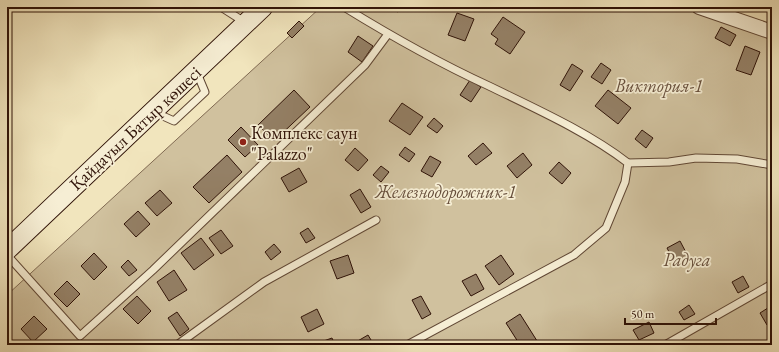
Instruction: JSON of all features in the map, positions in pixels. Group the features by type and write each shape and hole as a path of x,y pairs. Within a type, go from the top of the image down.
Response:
{"street":[{"name":"Қайдауыл Батыр көшесі","path":"7,250 263,7"},
{"path":"699,7 772,32"}],"lane":[{"path":"221,7 246,23"},
{"path":"344,7 388,34 513,97 611,150 628,163 669,162 696,158 737,159 772,165"},
{"path":"7,255 80,336 153,270 365,65 388,34"},
{"path":"407,345 574,255 590,242 606,228 625,182 628,163"},
{"path":"177,345 264,282 376,220"},
{"path":"665,345 772,284"}],"green space":[{"path":"321,7 698,7 772,32 772,345 7,345 7,295"}],"building":[{"path":"390,7 402,7 398,12"},
{"path":"457,13 474,19 465,41 448,35"},
{"path":"503,17 525,32 510,54 495,44 498,39 491,34"},
{"path":"299,21 304,26 292,38 287,33"},
{"path":"721,27 736,35 730,46 715,38"},
{"path":"358,36 373,46 362,62 348,52"},
{"path":"745,46 760,52 751,75 736,70"},
{"path":"601,63 611,70 602,84 591,77"},
{"path":"572,64 583,71 570,91 560,85"},
{"path":"470,80 481,87 471,102 460,95"},
{"path":"294,90 310,107 274,141 258,125"},
{"path":"608,90 631,108 618,124 595,106"},
{"path":"402,103 423,117 410,135 389,121"},
{"path":"434,118 443,126 437,133 427,126"},
{"name":"Комплекс саун \"Palazzo\"","path":"241,127 258,145 245,157 228,140"},
{"path":"642,130 653,138 646,148 635,139"},
{"path":"483,143 492,153 476,165 468,156"},
{"path":"405,147 415,154 409,162 399,155"},
{"path":"355,148 368,160 358,171 345,160"},
{"path":"523,153 532,165 517,178 507,166"},
{"path":"227,155 242,172 209,203 193,187"},
{"path":"430,156 441,162 432,177 421,171"},
{"path":"559,162 571,173 562,184 549,173"},
{"path":"381,166 389,172 381,182 373,175"},
{"path":"299,168 307,182 289,192 281,178"},
{"path":"360,189 371,207 361,213 350,195"},
{"path":"160,190 172,203 157,216 145,203"},
{"path":"138,211 150,224 136,237 124,224"},
{"path":"308,228 315,238 306,243 300,233"},
{"path":"221,230 233,246 221,254 209,238"},
{"path":"201,238 214,255 194,270 181,253"},
{"path":"680,241 690,260 677,267 667,248"},
{"path":"274,244 281,252 271,260 265,252"},
{"path":"94,253 107,267 94,280 81,266"},
{"path":"348,255 354,273 337,279 330,261"},
{"path":"501,255 514,274 499,285 485,266"},
{"path":"128,260 137,270 129,276 121,267"},
{"path":"174,270 187,290 169,301 157,282"},
{"path":"476,274 484,289 471,296 462,281"},
{"path":"743,276 749,287 738,293 732,282"},
{"path":"67,281 80,294 67,307 54,294"},
{"path":"137,296 151,311 138,324 123,309"},
{"path":"421,296 431,314 422,319 412,300"},
{"path":"689,305 695,314 684,320 679,312"},
{"path":"771,306 772,321 767,325 760,313"},
{"path":"317,309 324,324 308,332 301,317"},
{"path":"177,312 189,329 180,336 168,318"},
{"path":"520,314 539,344 520,345 506,323"},
{"path":"34,316 47,329 33,342 21,329"},
{"path":"649,322 654,333 639,340 633,330"},
{"path":"368,335 374,345 358,345 356,342"},
{"path":"332,338 335,345 319,345 318,343"}],"place":[{"name":"Комплекс саун \"Palazzo\"","path":"243,142"}],"park label":[{"name":"Виктория-1","path":"659,85"},
{"name":"Железнодорожник-1","path":"446,191"},
{"name":"Радуга","path":"687,259"}]}
